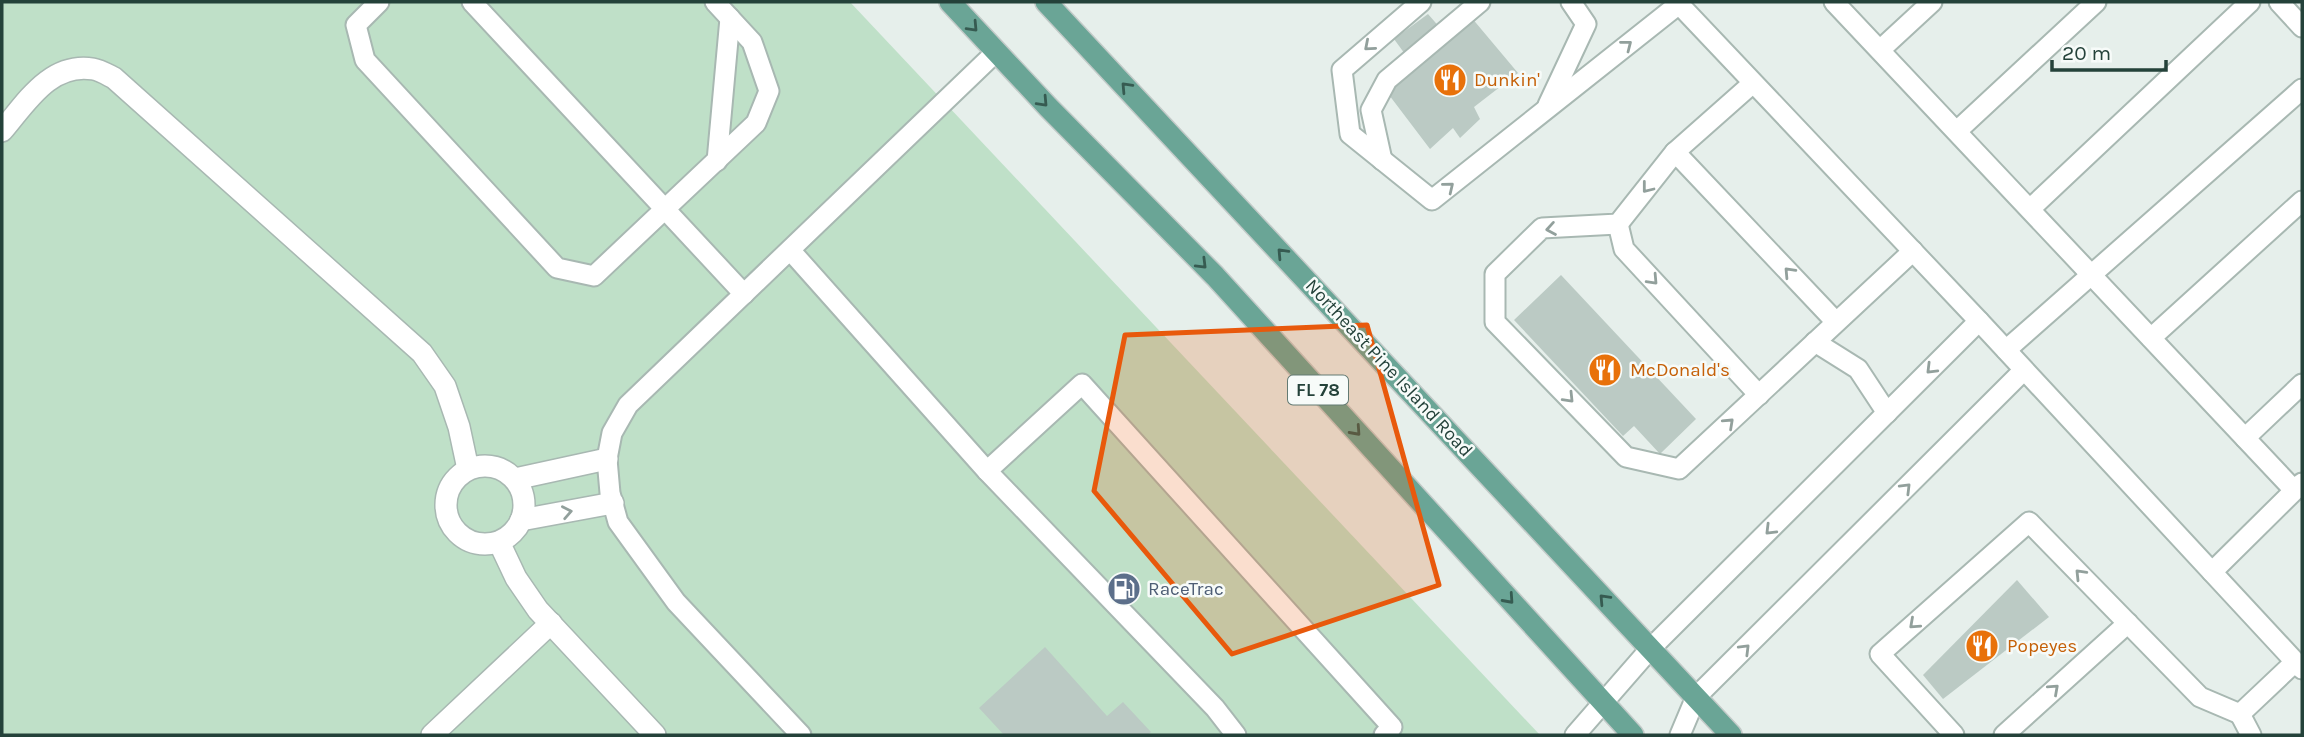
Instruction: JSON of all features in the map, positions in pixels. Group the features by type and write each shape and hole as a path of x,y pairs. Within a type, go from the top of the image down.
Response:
{"main road":[{"name":"FL 78","path":"950,2 1048,107 1214,276 1633,735"},
{"name":"Northeast Pine Island Road","path":"1046,2 1731,735"}],"street":[{"path":"2,131 47,79 70,70 94,69 114,78 422,354 445,386 459,427 468,469"},
{"path":"515,479 607,458"},
{"path":"481,465 494,466 515,479 522,489 524,502 521,520 510,536 499,542 472,542 461,536 446,514 445,500 449,487 457,476 468,469 481,465"},
{"path":"521,520 613,503"},
{"path":"499,542 516,578 538,610 655,735"},
{"path":"432,735 551,623"}],"lane":[{"path":"379,2 355,26 365,60 557,268 594,276 756,123 769,91 752,42 715,2"},
{"path":"472,2 744,294"},
{"path":"1421,2 1342,70 1350,134 1432,200 1678,3 1979,321 2299,666 2240,714"},
{"path":"1382,160 1371,110 1387,80 1480,2"},
{"path":"1546,109 1586,24 1571,2"},
{"path":"1834,2 2245,438 2298,486 2212,572"},
{"path":"1880,50 1932,2"},
{"path":"1957,131 2095,2"},
{"path":"2030,209 2250,2"},
{"path":"2278,2 2302,27"},
{"path":"717,161 730,18"},
{"path":"801,735 676,602 618,522 607,458 612,433 628,405 996,52"},
{"path":"1754,83 1675,152 1618,224 1542,228 1495,274 1495,322 1626,457 1679,469 1913,251"},
{"path":"2006,350 2302,89"},
{"path":"1675,152 1836,322"},
{"path":"2151,338 2302,201"},
{"path":"1618,224 1624,249 1759,395"},
{"path":"790,250 987,471 1214,708 1236,735"},
{"path":"1575,735 1650,649 1979,321"},
{"path":"1815,342 1858,369 1887,413"},
{"path":"1680,735 1696,697 2024,370"},
{"path":"987,471 1082,384 1392,727 1384,735"},
{"path":"2245,438 2302,384"},
{"path":"1954,735 1880,654 2029,522 2200,696 2240,714 2250,735"},
{"path":"2004,735 2128,623"}],"highlighted area":[{"path":"1367,325 1439,585 1232,654 1094,491 1125,335"}],"green space":[{"path":"2,2 850,2 1540,735 2,735"}],"building":[{"name":"Dunkin'","path":"1428,14 1448,37 1471,17 1518,73 1474,107 1480,119 1460,138 1453,128 1430,149 1383,87 1410,61 1394,39"},
{"name":"McDonald's","path":"1561,275 1696,419 1660,454 1634,426 1623,436 1514,320"},
{"name":"Popeyes","path":"2017,580 2049,617 1943,699 1923,675"},
{"path":"1045,647 1107,716 1123,702 1151,732 1148,735 1004,735 979,708"}],"place":[{"name":"Dunkin'","path":"1450,80"},
{"name":"McDonald's","path":"1605,370"},
{"name":"RaceTrac","path":"1124,589"},
{"name":"Popeyes","path":"1982,646"}]}
